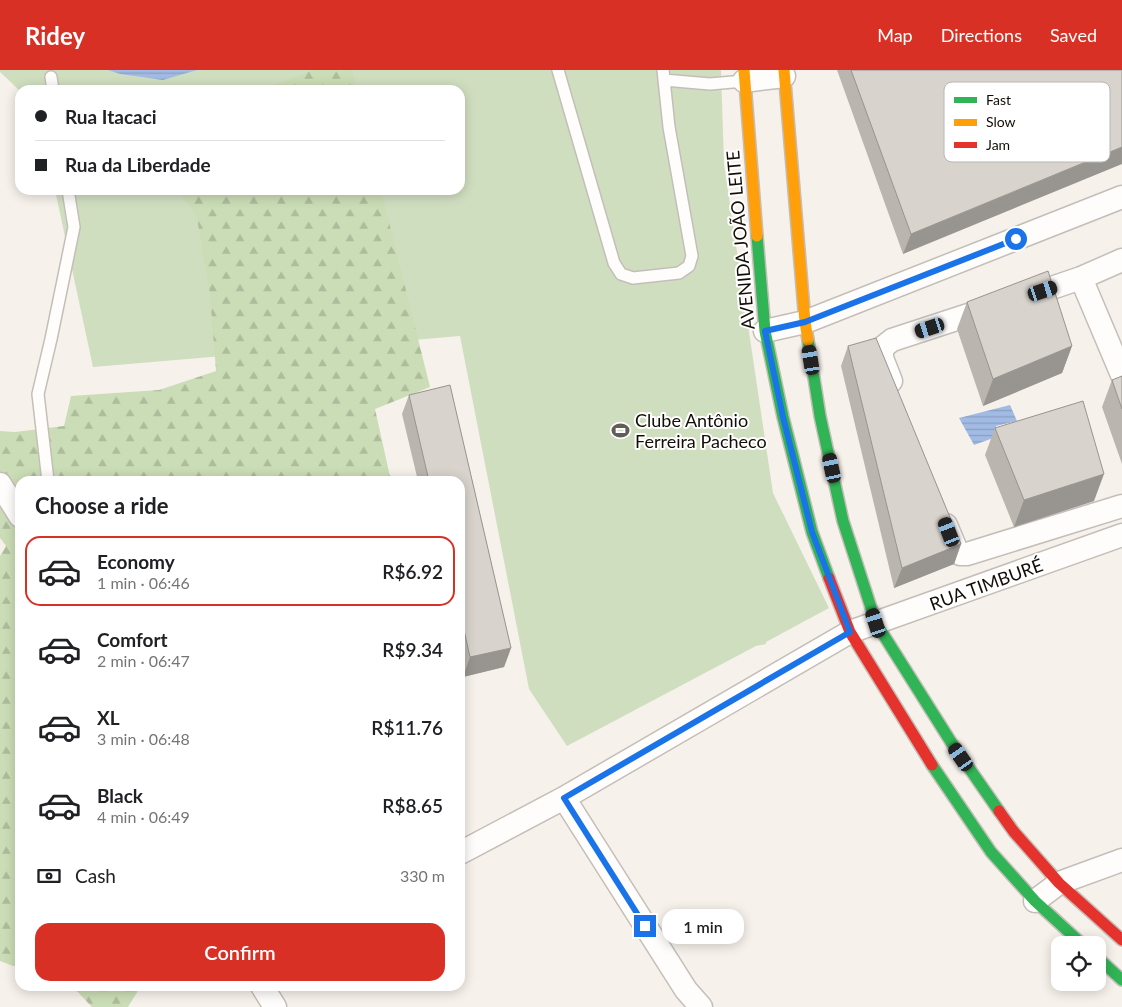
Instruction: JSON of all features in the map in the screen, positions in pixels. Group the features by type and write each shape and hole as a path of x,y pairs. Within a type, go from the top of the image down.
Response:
{"street":[{"path":"744,76 784,73 805,322 820,416 844,521 876,623 951,742 1014,832 1059,883 1122,940"},
{"name":"AVENIDA JOÃO LEITE","path":"744,76 765,331 783,417 812,532 850,632 922,750 991,852 1035,901 1073,936"},
{"path":"765,331 805,322 1122,197"},
{"path":"899,404 882,358 882,348 892,340 1081,278 1122,260"},
{"path":"1081,278 1122,375"},
{"path":"0,484 15,508"},
{"path":"938,504 956,550 960,554 967,554 1122,506"},
{"path":"1031,534 1058,544 1062,557"},
{"name":"RUA TIMBURÉ","path":"465,850 564,798 850,632 1122,535"},
{"path":"564,798 686,990 701,1007"},
{"path":"1035,901 1059,883 1122,860"},
{"path":"1106,965 1122,980"},
{"path":"265,991 275,1007"}],"lane":[{"path":"558,70 614,263 621,274 633,278 679,273 689,266 692,256 669,127 663,75 710,84 744,76"},
{"path":"51,77 52,85"},
{"path":"47,476 38,394 74,227 69,195"}],"green space":[{"name":"Clube Antônio Ferreira Pacheco","path":"0,70 721,70 724,164 773,493 829,608 766,642 766,644 756,646 567,746 529,689 460,336 93,367 56,195 465,195 465,85 15,86"},
{"path":"313,70 352,70 356,85 276,85"},
{"path":"181,195 382,195 430,387 375,409 390,476 15,476 15,966 13,966 0,961 0,556 6,546 0,538 0,431 15,432 64,426 71,396 159,390 216,371 210,294 197,218"},
{"path":"77,991 138,991 128,1007 92,1007"}],"water":[{"path":"108,70 197,70 163,80 120,74"},
{"path":"1010,405 1017,421 996,426 996,437 974,445 959,418"}],"building":[{"path":"851,70 1122,70 1122,147 1110,152 1110,82 944,82 944,162 1086,162 911,234"},
{"path":"1048,271 1072,346 993,379 967,302"},
{"path":"876,338 961,544 902,568 848,346"},
{"path":"1122,376 1122,409 1112,380"},
{"path":"450,385 511,648 470,657 465,634 465,476 428,476 409,395"},
{"path":"1083,401 1104,474 1024,500 995,428"}],"traffic: fast":[{"path":"757,236 765,331 783,417 812,532 829,578"},
{"path":"808,340 820,416 843,521 876,623 951,742 999,811"},
{"path":"932,765 991,852 1035,901 1073,936"},
{"path":"1106,965 1122,980"}],"traffic: slow":[{"path":"744,70 757,236"},
{"path":"784,70 808,340"}],"traffic: jam":[{"path":"829,578 850,632 932,765"},
{"path":"999,811 1014,832 1059,883 1122,940"}],"place":[{"name":"Clube Antônio Ferreira Pacheco","path":"621,430"}],"route":[{"path":"645,926 564,798 850,632 812,532 783,417 765,331 805,322 1016,239"}]}
